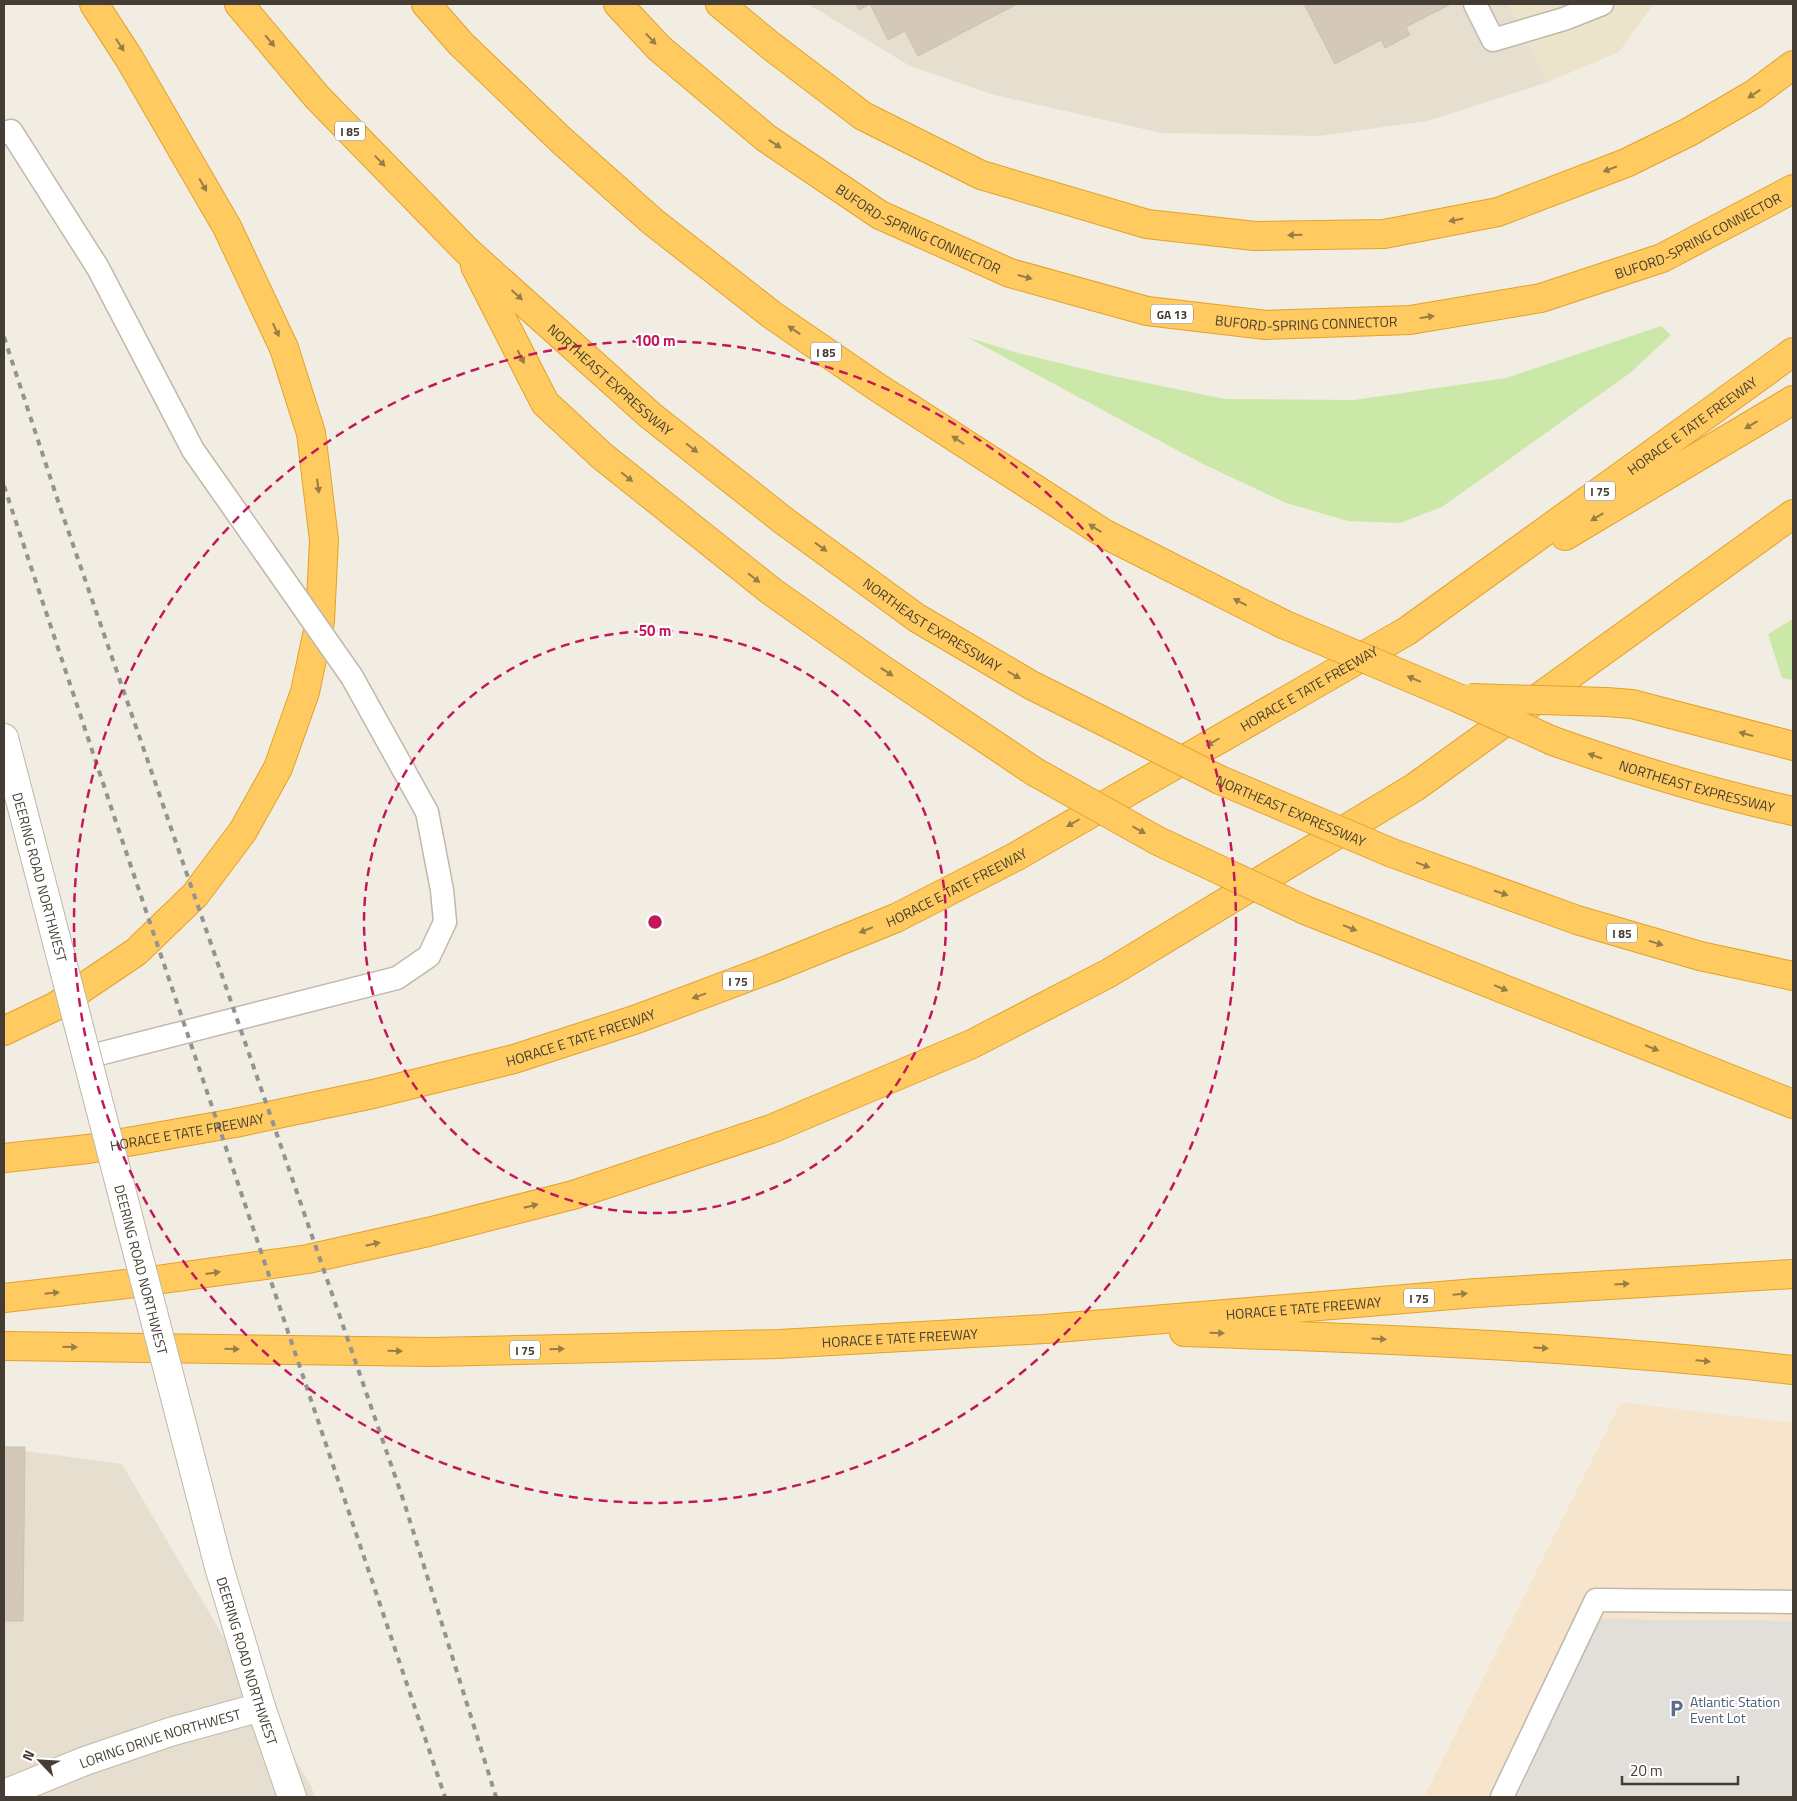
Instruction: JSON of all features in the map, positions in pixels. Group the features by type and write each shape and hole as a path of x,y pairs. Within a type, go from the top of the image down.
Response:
{"highway":[{"path":"4,1031 56,1006 136,952 195,895 243,831 278,768 305,692 320,621 324,540 311,433 284,348 227,227 129,58 94,4"},
{"name":"NORTHEAST EXPRESSWAY","path":"239,4 317,97 467,251 651,416 784,521 909,612 1031,685 1220,780 1392,853 1577,920 1700,956 1793,976"},
{"name":"NORTHEAST EXPRESSWAY","path":"426,4 461,44 561,140 652,221 772,315 885,392 1105,534 1283,624 1458,698 1553,741 1602,759 1728,796 1793,811"},
{"name":"BUFORD-SPRING CONNECTOR","path":"618,4 659,48 766,138 880,215 1010,273 1147,311 1276,324 1410,320 1541,298 1662,258 1793,190"},
{"path":"720,4 771,46 863,116 981,175 1147,224 1255,236 1384,234 1498,212 1626,162 1689,132 1754,94 1793,65"},
{"path":"467,251 544,403 602,456 771,591 880,668 1035,772 1158,841 1305,910 1793,1104"},
{"name":"HORACE E TATE FREEWAY","path":"4,1158 88,1149 235,1123 383,1092 514,1059 637,1019 752,976 896,918 1015,857 1407,631 1793,352"},
{"path":"1407,631 1793,400"},
{"path":"4,1298 135,1284 308,1260 573,1195 771,1129 972,1044 1109,973 1415,787 1767,531 1793,515"},
{"path":"1458,698 1632,704 1793,746"},
{"name":"HORACE E TATE FREEWAY","path":"4,1346 442,1352 779,1344 1045,1329 1476,1293 1793,1274"},
{"path":"1045,1329 1484,1344 1616,1353 1793,1370"}],"street":[{"name":"DEERING ROAD NORTHWEST","path":"4,738 12,799 36,861 219,1567 261,1708 292,1797"},
{"name":"LORING DRIVE NORTHWEST","path":"4,1794 85,1761 170,1732 261,1708"}],"lane":[{"path":"1475,4 1493,40 1564,19 1602,4"},
{"path":"4,133 11,131 98,268 193,450 352,677 427,812 442,890 445,922 429,956 397,978 87,1056"},
{"path":"1502,1797 1596,1600 1793,1602"}],"shaded area":[{"path":"808,4 1508,4 1548,82 1428,121 1318,136 1161,133 991,94 910,66"},
{"path":"1508,4 1654,4 1619,52 1548,82"},
{"path":"1621,1402 1793,1423 1793,1797 1424,1797"},
{"path":"4,1448 122,1464 311,1786 315,1797 4,1797"},
{"name":"Atlantic Station Event Lot","path":"1599,1619 1793,1621 1793,1797 1517,1797"}],"green space":[{"path":"1661,326 1671,335 1630,373 1442,507 1400,523 1348,521 1286,503 1201,463 967,337 1018,353 1113,376 1225,399 1354,400 1506,378"},
{"path":"1793,619 1793,680 1782,678 1768,634"}],"building":[{"path":"856,4 870,4 859,10"},
{"path":"870,4 1017,4 918,56 905,31 888,40"},
{"path":"1304,4 1451,4 1406,27 1410,35 1385,48 1381,40 1335,64"},
{"path":"4,1447 25,1447 23,1621 4,1621"}],"railway":[{"path":"4,337 60,507 404,1502 496,1797"},
{"path":"4,486 445,1797"}],"place":[{"name":"Atlantic Station Event Lot","path":"1676,1709"}]}
